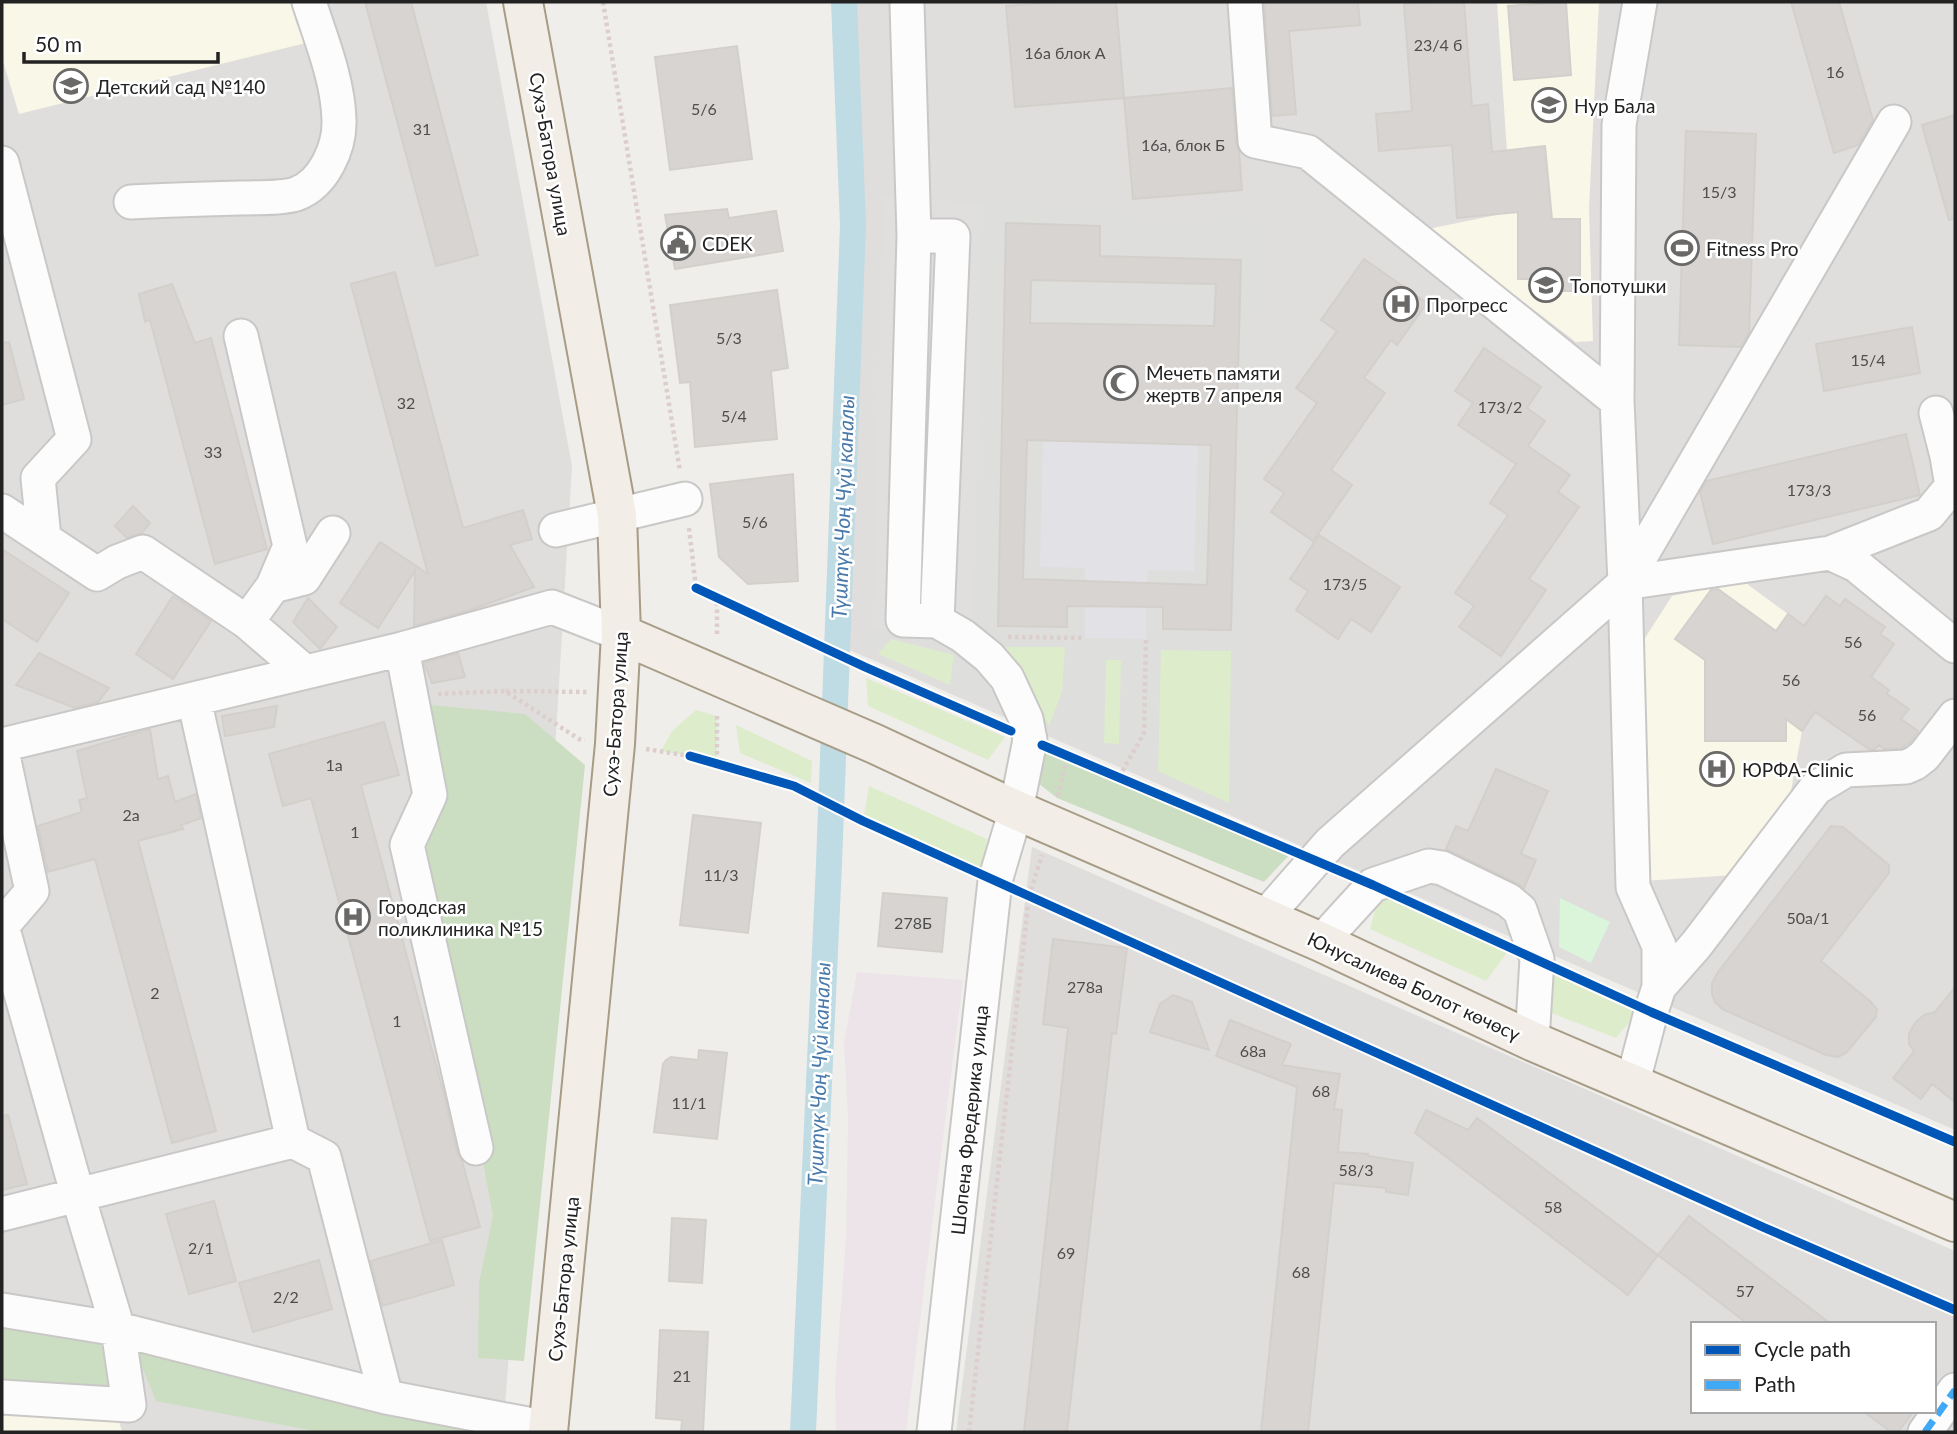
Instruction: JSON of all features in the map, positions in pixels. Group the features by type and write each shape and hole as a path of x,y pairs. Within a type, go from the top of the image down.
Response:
{"main road":[{"name":"Сухэ-Батора улица","path":"523,2 617,515 621,634 615,744 548,1430"},
{"name":"Юнусалиева Болот көчөсү","path":"621,634 1321,942 1532,1041 1955,1222"}],"street":[{"path":"131,202 271,197 296,194 312,184 328,165 335,151 339,119 333,81 309,2"},
{"path":"912,2 914,236 953,236 950,629"},
{"path":"1245,2 1255,141 1308,152 1617,401"},
{"path":"1632,1084 1659,987 1659,946 1633,887 1617,401 1619,125 1640,2"},
{"path":"1265,918 1330,843 1625,583 1894,121"},
{"path":"2,163 74,439 38,478 44,538"},
{"path":"241,336 290,546 273,586 247,622"},
{"path":"1625,583 1830,552 1929,514 1952,486 1936,413"},
{"path":"556,530 685,499"},
{"path":"2,511 97,574 117,562 143,552 247,622 305,672"},
{"path":"273,586 304,578 333,533"},
{"path":"1830,552 1856,565 1955,646"},
{"path":"2,745 402,649 552,607 621,634"},
{"name":"Шопена Фредерика улица","path":"934,1432 995,881 1016,810 1030,740 1026,719 1007,678 989,657 950,629"},
{"path":"402,649 430,795 407,845 476,1148"},
{"path":"194,699 293,1141"},
{"path":"1659,987 1696,945 1816,788 1846,770 1906,767 1915,764 1955,716"},
{"path":"2,751 32,891 2,926 118,1329 132,1419 2,1397"},
{"path":"1321,942 1373,885 1429,866 1442,868 1508,900 1520,910 1537,959 1532,1041"},
{"path":"2,1214 293,1141 324,1157 386,1397"},
{"path":"2,1310 118,1329 386,1397 548,1430"},
{"path":"1925,1432 1955,1390"}],"path":[{"path":"603,2 685,499 696,588 728,603"},
{"path":"717,597 717,634"},
{"path":"950,629 1084,638"},
{"path":"1119,778 1144,733 1146,639"},
{"path":"505,691 579,740 690,756 730,767"},
{"path":"411,695 505,691 588,692"},
{"path":"717,716 717,763"},
{"path":"1054,750 1077,760"},
{"path":"1056,806 1067,755"},
{"path":"1108,773 1131,783"},
{"path":"969,1432 1029,896 1043,852"},
{"path":"995,881 1042,902"}],"shaded area":[{"path":"2,2 486,2 572,466 554,768 503,1432 2,1432"},
{"name":"Детский сад №140","path":"2,2 299,2 310,42 19,114 2,58"},
{"path":"836,2 1955,2 1955,1130 845,648 852,205"},
{"name":"Нур Бала","path":"1497,2 1599,2 1589,208 1593,341 1576,342 1428,229 1511,212"},
{"path":"878,192 1129,210 1130,221 1258,219 1249,816 867,649"},
{"path":"883,196 983,204 973,632 873,629"},
{"path":"1043,441 1198,444 1194,571 1148,570 1147,583 1085,582 1085,568 1040,567"},
{"name":"ЮРФА-Clinic","path":"1743,581 1788,614 1738,685 1802,731 1788,807 1734,875 1643,881 1634,655 1672,596"},
{"path":"1085,606 1146,607 1146,639 1085,638"},
{"path":"1032,847 1955,1251 1955,1432 956,1432"},
{"path":"857,972 963,980 906,1432 836,1432 835,1384 846,1239 848,1120 844,1043"},
{"path":"2,1414 119,1421 122,1432 2,1432"}],"green space":[{"path":"891,639 954,655 950,685 878,654"},
{"path":"1005,647 1065,647 1062,692 1049,726"},
{"path":"1161,650 1231,651 1229,803 1158,771"},
{"path":"1106,660 1121,660 1119,744 1104,743"},
{"path":"866,678 1005,737 988,760 868,706"},
{"path":"430,705 525,714 585,765 524,1361 478,1358 479,1283 493,1216 426,848 444,808"},
{"path":"696,710 717,716 717,763 661,751 672,731"},
{"path":"736,725 812,761 811,783 740,753"},
{"path":"1042,745 1293,851 1264,882 1057,798 1038,783"},
{"path":"869,786 987,839 982,875 863,821"},
{"path":"1381,888 1511,947 1486,981 1370,929"},
{"path":"1560,898 1610,922 1591,963 1559,947"},
{"path":"1552,966 1641,1008 1616,1038 1551,1013"},
{"path":"2,1322 106,1340 114,1390 2,1383"},
{"path":"134,1347 480,1432 320,1432 156,1401"}],"building":[{"path":"365,2 411,2 478,255 436,266"},
{"path":"1058,2 1116,2 1124,98 1015,107 1006,6"},
{"path":"1264,2 1358,2 1360,25 1289,31 1296,114 1272,116"},
{"path":"1464,2 1472,106 1488,104 1492,152 1545,146 1552,219 1580,219 1580,291 1554,291 1554,279 1518,279 1518,212 1457,218 1452,145 1379,151 1376,114 1412,111 1404,4"},
{"path":"1566,2 1571,75 1514,80 1508,6"},
{"path":"1791,2 1839,2 1873,120 1858,145 1834,153"},
{"path":"737,46 752,159 670,170 655,57"},
{"path":"1232,88 1242,190 1133,199 1124,98"},
{"path":"1955,115 1955,219 1949,220 1922,125"},
{"path":"1686,131 1756,134 1749,332 1741,347 1679,345"},
{"path":"727,209 729,218 776,211 783,251 675,269 665,215"},
{"path":"1006,223 1100,226 1100,256 1241,260 1231,630 1163,629 1163,607 1067,606 1067,627 998,626","holes":["1031,280 1216,284 1214,326 1030,323","1027,440 1211,445 1207,585 1023,579"]},
{"path":"1364,259 1427,303 1397,345 1391,340 1364,378 1385,393 1331,470 1352,485 1313,541 1271,512 1284,493 1264,479 1317,403 1296,388 1337,331 1321,320"},
{"path":"395,272 463,528 523,510 532,539 510,545 534,587 414,626 415,571 378,628 340,603 380,542 428,574 351,284"},
{"path":"172,284 195,343 211,338 267,549 215,564 150,320 145,322 139,294"},
{"path":"777,290 788,368 771,371 777,439 695,447 690,382 680,383 670,305"},
{"path":"1912,327 1920,373 1824,391 1816,344"},
{"path":"9,342 24,399 2,405 2,343"},
{"path":"1484,348 1541,387 1527,408 1545,421 1528,446 1570,475 1558,492 1579,507 1529,579 1546,590 1501,656 1459,627 1474,606 1455,593 1508,515 1490,503 1516,464 1458,425 1473,403 1455,391"},
{"path":"1906,434 1920,495 1713,544 1700,492 1707,481"},
{"path":"793,474 798,581 748,584 719,557 710,484"},
{"path":"133,506 150,523 142,533 127,538 115,526"},
{"path":"1319,535 1400,587 1371,632 1351,619 1338,639 1296,610 1308,591 1290,579"},
{"path":"2,549 69,593 37,642 2,619"},
{"path":"1718,589 1776,631 1788,614 1804,626 1826,596 1840,606 1845,599 1885,627 1880,634 1894,644 1871,677 1889,690 1887,694 1909,709 1901,719 1918,731 1910,742 1901,748 1884,749 1879,745 1870,750 1815,712 1802,731 1786,719 1786,741 1705,741 1705,660 1675,639 1711,590"},
{"path":"173,596 211,621 173,679 136,654"},
{"path":"308,598 337,627 320,649 293,622"},
{"path":"39,653 109,688 98,702 75,708 16,685"},
{"path":"458,653 465,677 432,683 424,663"},
{"path":"277,706 274,727 225,736 222,716"},
{"path":"384,722 399,775 361,785 457,1152 462,1161 480,1227 430,1241 311,798 283,806 269,754"},
{"path":"150,729 158,779 168,776 175,802 196,794 201,818 181,825 183,829 138,841 216,1131 172,1143 95,859 48,872 38,826 82,812 79,800 87,798 77,751"},
{"path":"1496,769 1548,791 1521,854 1536,860 1524,888 1446,849 1456,826 1468,831"},
{"path":"693,815 761,823 748,933 680,925"},
{"path":"1831,826 1843,827 1889,865 1889,873 1821,961 1877,1009 1876,1017 1846,1053 1838,1057 1826,1055 1722,1009 1712,994 1712,983 1718,972"},
{"path":"883,893 947,898 942,952 878,946"},
{"path":"1053,939 1127,948 1116,1034 1112,1033 1067,1432 1024,1432 1068,1028 1043,1024"},
{"path":"1955,987 1955,1102 1932,1084 1921,1099 1893,1078 1914,1051 1909,1044 1909,1034 1915,1023 1924,1015 1935,1012"},
{"path":"1173,995 1192,1002 1209,1050 1150,1032 1160,1004"},
{"path":"1230,1020 1291,1044 1282,1065 1340,1074 1334,1109 1342,1110 1338,1152 1368,1154 1413,1163 1408,1195 1386,1192 1386,1188 1334,1183 1308,1432 1261,1432 1297,1087 1216,1056"},
{"path":"699,1050 727,1053 717,1139 654,1132 663,1064 671,1057 698,1060"},
{"path":"1426,1110 1468,1130 1477,1118 1658,1255 1628,1295 1415,1133"},
{"path":"8,1115 27,1184 2,1190 2,1116"},
{"path":"214,1201 236,1281 189,1294 166,1214"},
{"path":"1689,1216 1828,1322 1745,1322 1658,1255"},
{"path":"672,1218 706,1220 702,1283 669,1281"},
{"path":"442,1240 454,1285 382,1306 371,1261"},
{"path":"319,1260 332,1309 253,1332 239,1283"},
{"path":"660,1330 708,1332 703,1432 681,1432 682,1420 656,1418"},
{"path":"1866,1413 1912,1413 1898,1432 1891,1432"}],"waterway":[{"name":"Түштүк Чоң Чүй каналы","path":"803,1432 829,864 853,225 844,2"}],"marked path":[{"path":"1925,1432 1955,1390"}],"cycle path":[{"path":"696,588 1011,731"},
{"path":"1042,745 1373,885 1651,1012 1955,1142"},
{"path":"690,756 794,786 863,821 1029,896 1765,1228 1955,1310"}],"place":[{"name":"Детский сад №140","path":"71,86"},
{"name":"Нур Бала","path":"1549,105"},
{"name":"CDEK","path":"678,243"},
{"name":"Fitness Pro","path":"1682,248"},
{"name":"Топотушки","path":"1546,285"},
{"name":"Прогресс","path":"1401,304"},
{"name":"Мечеть памяти жертв 7 апреля","path":"1121,383"},
{"name":"ЮРФА-Clinic","path":"1717,769"},
{"name":"Городская поликлиника №15","path":"353,917"}]}
